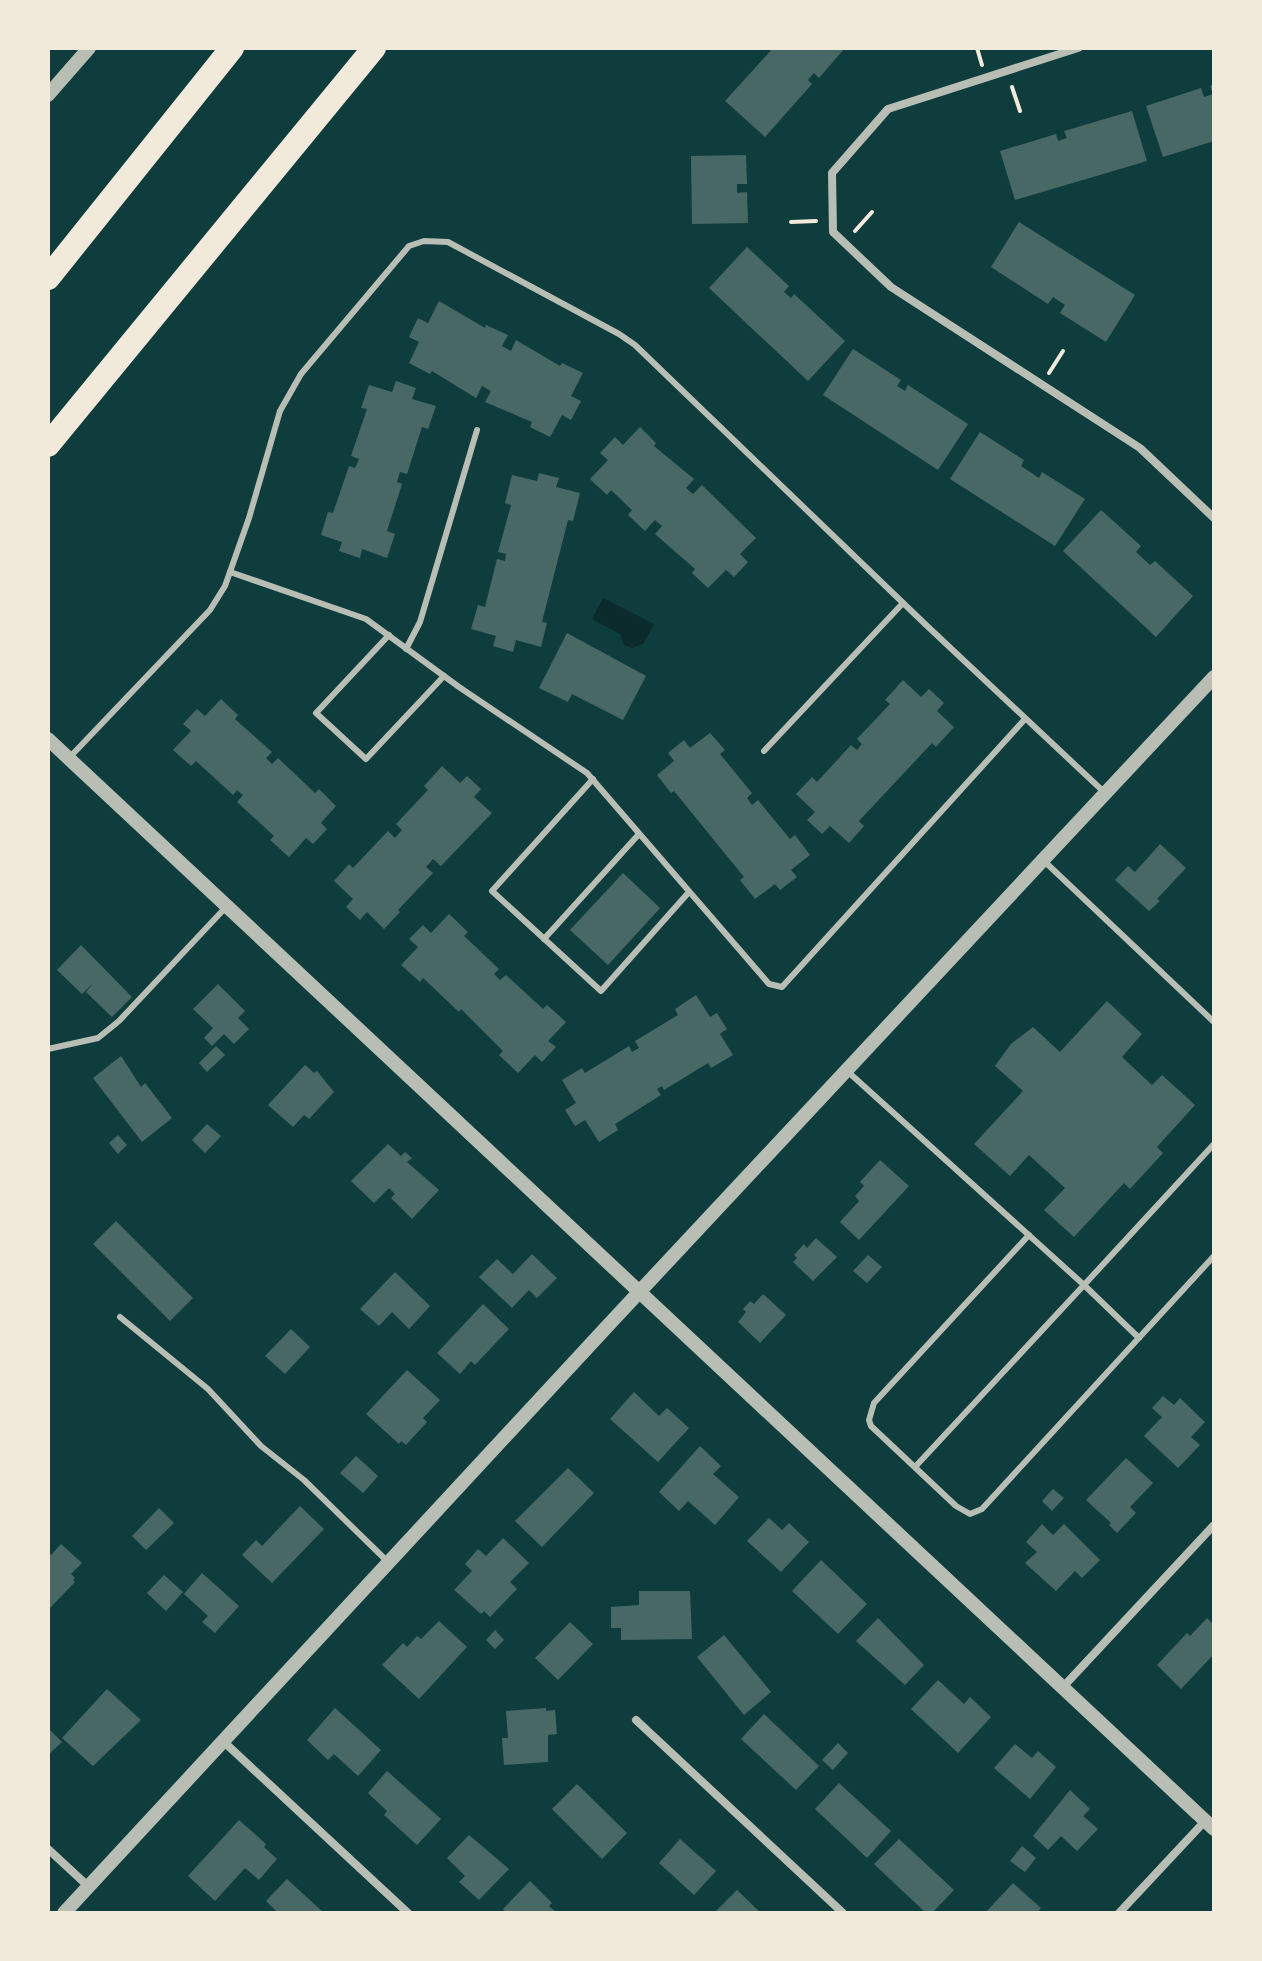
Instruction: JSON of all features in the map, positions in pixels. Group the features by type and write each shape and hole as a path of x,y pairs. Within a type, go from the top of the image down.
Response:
{"highway":[{"path":"48,278 232,48"},
{"path":"48,445 374,48"}],"street":[{"path":"48,95 89,48"},
{"path":"1078,48 888,109 832,173 833,232 891,287 1140,448 1214,518"},
{"path":"64,1913 1214,677"},
{"path":"48,739 1210,1825 1119,1913"},
{"path":"1063,1687 1214,1525"},
{"path":"636,1720 843,1913"},
{"path":"224,1742 408,1913"},
{"path":"48,1849 89,1887"}],"lane":[{"path":"69,758 210,610 230,572 249,518 280,411 301,374 409,246 436,241 448,242 635,345 1105,793"},
{"path":"406,649 420,622 477,430"},
{"path":"230,572 366,619 444,676 568,759 593,779 769,984 782,987 1025,719"},
{"path":"764,751 903,603"},
{"path":"389,635 316,713 366,759 444,676"},
{"path":"593,779 492,891 601,991 689,892"},
{"path":"544,939 639,834"},
{"path":"1043,860 1214,1022"},
{"path":"48,1049 98,1038 119,1021 227,906"},
{"path":"846,1070 1139,1338"},
{"path":"915,1467 1214,1144"},
{"path":"1029,1235 874,1403 869,1420 871,1426 956,1506 975,1514 1008,1482 1214,1256"},
{"path":"120,1317 208,1389 261,1446 304,1480 388,1562"}],"path":[{"path":"1007,70 1020,111"},
{"path":"844,242 872,212"},
{"path":"791,222 833,221"},
{"path":"1041,386 1063,351"}],"water":[{"path":"603,598 654,624 643,644 632,648 624,645 620,634 592,619"}],"building":[{"path":"773,48 845,48 819,78 814,73 808,80 812,84 765,137 725,101"},
{"path":"1214,84 1214,141 1163,157 1146,106 1201,88 1204,97 1213,94 1210,86"},
{"path":"1132,111 1147,161 1015,200 1000,151 1056,134 1058,141 1067,138 1064,131"},
{"path":"746,155 747,184 737,184 737,193 747,192 748,223 692,224 691,156"},
{"path":"1019,222 1135,295 1106,342 1060,313 1065,305 1053,297 1048,304 991,267"},
{"path":"747,247 789,286 784,292 791,298 794,294 845,341 808,381 709,288"},
{"path":"439,301 485,328 486,325 508,335 502,346 511,351 516,340 560,366 562,363 583,373 571,396 581,401 571,420 562,415 550,437 530,427 532,422 485,402 491,391 482,386 476,398 432,371 430,374 409,363 419,342 409,337 418,318 428,323"},
{"path":"853,349 901,380 897,386 905,391 908,385 968,424 938,470 823,395"},
{"path":"396,381 416,388 412,399 436,406 428,429 422,427 407,474 400,472 397,482 402,484 387,531 395,534 387,558 362,549 360,558 339,551 342,542 321,535 328,512 333,513 349,466 355,468 359,459 351,456 367,409 361,408 369,385 392,392"},
{"path":"640,427 656,443 654,446 694,479 686,488 693,494 702,485 756,538 740,554 748,562 734,577 726,570 708,588 692,573 695,569 655,534 662,526 655,520 645,531 628,515 632,510 611,490 607,495 590,479 608,460 600,453 615,437 623,445"},
{"path":"980,432 1024,460 1021,466 1039,478 1042,472 1085,499 1055,546 950,479"},
{"path":"539,473 559,478 556,487 580,493 573,521 568,520 542,622 547,623 541,647 516,640 513,652 493,646 496,636 471,629 478,605 485,607 497,559 505,561 506,554 498,552 511,505 505,503 512,475 537,481"},
{"path":"1101,510 1141,546 1136,552 1150,565 1155,561 1193,596 1156,637 1063,551"},
{"path":"567,633 646,676 623,720 572,694 568,702 539,688"},
{"path":"903,680 921,697 929,689 944,703 937,711 954,727 936,747 932,743 859,821 864,826 849,843 830,826 822,834 807,820 815,812 796,794 812,777 817,782 851,745 857,750 862,744 857,739 890,704 885,700"},
{"path":"221,699 238,715 235,719 272,752 266,758 272,764 278,758 315,793 319,789 336,806 321,823 327,829 313,844 306,838 289,857 270,840 274,836 237,802 243,795 237,790 233,795 196,761 191,766 173,750 191,731 183,724 197,709 205,716"},
{"path":"710,733 725,750 720,754 752,793 747,798 752,805 758,800 790,839 795,835 810,855 791,870 797,877 780,890 775,884 755,899 740,880 744,877 674,791 671,793 657,775 674,761 668,753 684,740 690,748"},
{"path":"442,766 460,783 467,776 481,789 474,797 492,813 441,866 433,859 426,867 433,873 384,929 367,912 360,920 346,907 353,899 334,881 349,864 353,868 388,831 395,838 402,830 396,824 428,790 424,786"},
{"path":"1160,844 1186,868 1149,911 1115,880 1128,866 1135,872"},
{"path":"623,873 660,908 608,965 570,930"},
{"path":"449,914 468,932 464,936 499,969 494,974 500,980 506,975 543,1009 547,1005 566,1022 548,1041 556,1047 542,1062 535,1055 518,1073 499,1055 503,1051 461,1009 459,1012 423,978 420,982 401,965 418,947 409,939 423,925 431,933"},
{"path":"81,945 132,997 112,1017 86,992 93,983 82,994 57,970"},
{"path":"218,984 245,1011 238,1018 249,1029 234,1044 224,1034 212,1046 204,1038 213,1028 193,1009"},
{"path":"696,995 710,1017 717,1013 727,1029 720,1034 733,1055 711,1068 708,1063 664,1090 662,1086 657,1089 661,1095 615,1124 618,1130 599,1142 585,1120 575,1126 565,1110 576,1103 562,1080 582,1068 585,1073 629,1046 632,1052 639,1048 635,1041 678,1015 675,1009"},
{"path":"1107,1001 1142,1034 1122,1057 1152,1085 1162,1075 1195,1105 1157,1147 1163,1153 1130,1189 1124,1183 1074,1237 1044,1210 1065,1188 1029,1155 1010,1176 974,1144 1023,1091 995,1066 1011,1044 1033,1027 1060,1052"},
{"path":"216,1046 225,1055 207,1072 199,1063"},
{"path":"121,1056 141,1087 145,1083 172,1118 142,1142 93,1078"},
{"path":"305,1065 314,1073 317,1071 334,1092 309,1119 304,1115 293,1127 268,1105"},
{"path":"207,1124 221,1136 205,1153 192,1140"},
{"path":"118,1135 127,1145 118,1154 109,1143"},
{"path":"388,1144 401,1156 405,1152 412,1158 407,1162 439,1190 412,1219 391,1198 395,1194 389,1188 374,1203 351,1181"},
{"path":"880,1160 909,1186 859,1240 840,1222 859,1201 855,1196 864,1186 860,1182"},
{"path":"116,1221 193,1298 170,1321 93,1244"},
{"path":"816,1238 837,1257 813,1281 793,1262 797,1258 794,1255 804,1244 807,1248"},
{"path":"532,1254 557,1278 537,1298 529,1290 512,1308 479,1277 497,1259 513,1274"},
{"path":"868,1255 882,1267 867,1283 853,1271"},
{"path":"395,1272 430,1306 409,1329 392,1312 379,1326 360,1309"},
{"path":"763,1294 786,1315 760,1343 738,1322 750,1301 754,1304"},
{"path":"483,1304 509,1329 475,1365 471,1361 460,1374 437,1353"},
{"path":"291,1329 310,1347 285,1374 265,1356"},
{"path":"407,1370 440,1400 423,1418 427,1422 406,1445 401,1441 399,1444 366,1414"},
{"path":"634,1392 659,1416 667,1408 689,1428 658,1462 610,1419"},
{"path":"1163,1396 1174,1405 1180,1398 1205,1422 1191,1437 1200,1445 1178,1468 1144,1436 1162,1417 1152,1408"},
{"path":"700,1446 721,1466 713,1474 739,1497 715,1525 688,1501 679,1511 659,1492"},
{"path":"356,1456 378,1476 363,1493 340,1473"},
{"path":"1126,1458 1153,1483 1130,1507 1136,1513 1117,1533 1109,1525 1111,1523 1086,1500"},
{"path":"568,1468 594,1493 542,1547 515,1521"},
{"path":"1053,1489 1064,1498 1052,1511 1042,1501"},
{"path":"300,1506 324,1529 272,1583 242,1555 256,1540 262,1546"},
{"path":"159,1508 174,1523 146,1550 132,1536"},
{"path":"769,1518 782,1530 789,1523 809,1542 781,1572 747,1541"},
{"path":"1042,1524 1053,1535 1064,1524 1100,1560 1082,1578 1075,1571 1056,1591 1025,1563 1037,1552 1026,1542"},
{"path":"503,1538 529,1563 510,1582 517,1589 490,1617 484,1611 481,1614 454,1590 472,1571 465,1564 478,1549 486,1556"},
{"path":"61,1544 82,1563 71,1574 75,1582 48,1610 48,1552 51,1555"},
{"path":"821,1560 867,1604 838,1634 792,1591"},
{"path":"202,1573 239,1606 215,1633 202,1622 208,1616 184,1594"},
{"path":"164,1575 183,1592 166,1611 147,1593"},
{"path":"639,1591 690,1591 692,1639 621,1640 621,1628 611,1628 611,1607 639,1605"},
{"path":"878,1618 924,1665 905,1685 856,1641"},
{"path":"1207,1618 1214,1625 1214,1654 1181,1689 1157,1665 1187,1633 1190,1636"},
{"path":"439,1621 467,1647 419,1699 382,1665 403,1643 407,1647 417,1636 421,1639"},
{"path":"570,1622 593,1644 558,1680 535,1658"},
{"path":"495,1630 504,1640 495,1649 486,1640"},
{"path":"724,1635 771,1692 744,1715 697,1657"},
{"path":"938,1680 964,1704 970,1697 991,1717 958,1753 911,1709"},
{"path":"107,1689 141,1720 93,1766 62,1738"},
{"path":"335,1708 381,1750 358,1776 334,1754 328,1760 307,1740"},
{"path":"546,1708 546,1711 555,1710 557,1734 548,1735 548,1762 504,1765 502,1738 508,1738 506,1711"},
{"path":"764,1714 819,1766 796,1790 741,1739"},
{"path":"48,1728 62,1742 48,1755"},
{"path":"838,1743 848,1753 833,1770 822,1760"},
{"path":"1015,1744 1032,1758 1038,1751 1056,1767 1030,1799 994,1768"},
{"path":"387,1771 441,1819 417,1845 384,1815 387,1811 368,1793"},
{"path":"839,1783 891,1831 867,1858 815,1809"},
{"path":"577,1784 627,1833 602,1859 552,1809"},
{"path":"1070,1790 1090,1809 1083,1816 1098,1829 1077,1851 1061,1836 1048,1850 1033,1836"},
{"path":"239,1820 266,1844 264,1847 277,1859 259,1880 245,1868 215,1901 188,1876"},
{"path":"469,1835 509,1869 479,1900 459,1882 465,1876 447,1858"},
{"path":"680,1839 716,1871 694,1895 659,1863"},
{"path":"899,1839 954,1890 932,1913 926,1913 874,1864"},
{"path":"1022,1846 1036,1858 1025,1872 1010,1861"},
{"path":"287,1879 324,1913 278,1913 266,1901"},
{"path":"530,1881 552,1903 549,1906 557,1913 506,1913 503,1909"},
{"path":"1013,1883 1041,1908 1037,1913 985,1913"},
{"path":"737,1890 761,1913 714,1913"}]}
